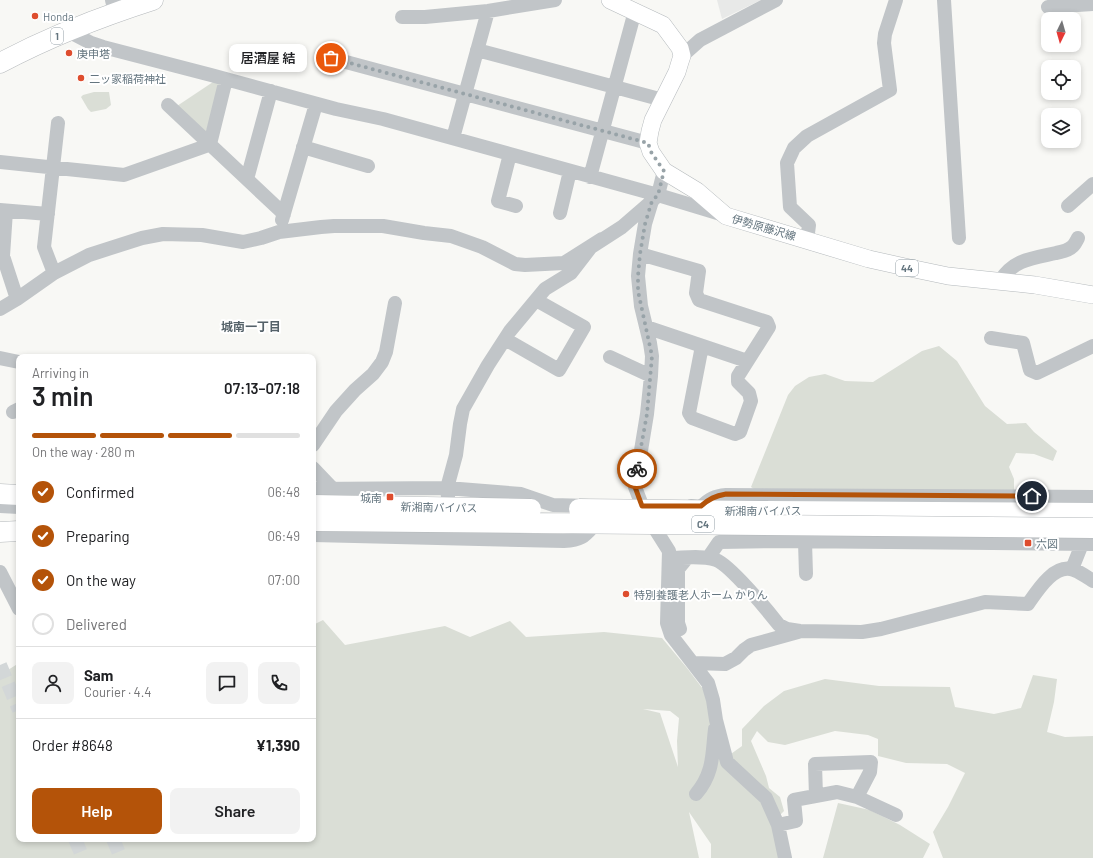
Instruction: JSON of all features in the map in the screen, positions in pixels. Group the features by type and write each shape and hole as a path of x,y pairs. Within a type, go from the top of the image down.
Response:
{"highway":[{"name":"1","path":"0,63 68,31 114,6 153,0"},
{"path":"0,494 16,494"},
{"name":"新湘南バイパス","path":"316,494 533,509 1093,513"},
{"name":"新湘南バイパス","path":"316,521 1089,538"},
{"path":"0,532 16,531"}],"main road":[{"path":"610,0 663,25 680,48 682,56 677,72 650,130 648,143"},
{"name":"伊勢原藤沢線","path":"648,143 651,152 664,171 696,191 726,216 869,259 904,267 948,276 1062,289 1091,298"}],"street":[{"path":"402,17 425,18 488,11 555,0"},
{"path":"682,56 700,40 776,0"},
{"path":"807,240 809,225 790,207 787,164 789,156 794,148 807,136 890,90 884,43 885,34 896,0"},
{"path":"944,0 959,238"},
{"path":"1048,7 1093,4"},
{"path":"453,138 488,11"},
{"path":"590,177 635,12"},
{"path":"68,31 91,43 103,47 316,104 383,119 570,171 654,198 726,216"},
{"path":"477,50 663,100"},
{"path":"331,58 648,143"},
{"path":"210,144 226,79"},
{"path":"247,179 271,91"},
{"path":"279,232 316,104"},
{"path":"168,105 284,214"},
{"path":"54,273 44,247 58,123"},
{"path":"0,162 124,175 210,144"},
{"path":"303,147 368,166"},
{"path":"510,154 498,201 516,206"},
{"path":"560,213 570,171"},
{"path":"664,171 645,224 640,254 638,291 652,356 647,414 635,479 635,487 643,510 669,551 667,623 671,635 708,683 726,762 766,798 778,825 785,858"},
{"path":"1068,206 1093,184"},
{"path":"0,309 54,273 89,255 150,236 163,234 193,234 243,242 256,240 279,232 334,226 372,226 451,236 482,247 515,264 525,265 564,262 622,227 654,198"},
{"path":"17,299 3,256 3,211 48,214"},
{"path":"1000,281 1004,274 1013,265 1031,259 1066,251 1073,246 1078,238"},
{"path":"450,537 447,488 456,455 463,409 488,365 510,331 545,289 571,273 591,247 602,239"},
{"path":"640,254 699,271 696,293 699,300 767,322 769,327 738,376 738,382 750,393 751,401 740,432 735,434 692,418 688,413 702,346"},
{"path":"505,339 559,370 584,327 536,300"},
{"path":"316,441 336,411 355,390 373,374 382,362 386,352 396,303"},
{"path":"646,327 747,361"},
{"path":"990,338 1023,343 1030,370 1036,373 1093,346"},
{"path":"610,357 651,376"},
{"path":"0,358 16,361"},
{"path":"316,471 333,489"},
{"path":"316,493 333,489 447,488 521,494 553,505 744,514 785,541"},
{"path":"316,535 576,541 582,538 605,513 701,506 707,500 726,494 1093,496"},
{"path":"754,520 756,495"},
{"path":"0,506 16,507"},
{"path":"708,558 719,542 1089,538 1072,569"},
{"path":"805,542 806,574"},
{"path":"669,558 708,558 718,561 729,569 779,625 787,629 800,631 862,632 881,629 985,602 1028,604 1044,582 1052,574 1064,569 1072,569 1093,581"},
{"path":"680,629 678,623 678,569 687,558"},
{"path":"0,572 16,603"},
{"path":"694,663 725,664 736,658 744,650 751,646 800,631"},
{"path":"696,794 704,785 710,771 716,720"},
{"path":"816,796 814,764 871,762 870,772 857,797"},
{"path":"778,825 796,821 794,800 837,792 857,797 896,815"}],"shaded area":[{"path":"717,0 761,0 722,19"},
{"path":"213,82 220,84 206,132 177,106"},
{"path":"94,92 109,92 111,105 106,109 91,112 81,97"},
{"path":"939,346 957,361 985,406 1007,424 1026,423 1034,432 1057,451 1053,461 1034,454 1016,453 1009,467 1014,479 1014,492 757,491 751,487 788,395 795,386 809,377 825,374 845,381 873,382 922,351"},
{"path":"323,620 345,645 445,626 470,637 510,621 526,637 604,632 662,638 706,693 721,761 742,746 742,729 764,706 784,691 825,679 879,686 950,687 955,707 994,714 1021,708 1033,675 1057,679 1054,702 1047,732 1065,737 1093,736 1093,858 943,858 933,832 948,807 965,773 947,764 906,763 878,756 878,739 868,735 835,731 785,745 768,742 757,731 751,741 766,776 769,788 780,797 784,811 772,823 780,858 711,858 711,844 689,812 699,858 0,858 0,675 16,665 16,842 316,842 316,624","holes":["643,709 670,711 679,718 677,741 678,767 660,713"]},
{"path":"838,803 870,810 900,825 930,844 923,858 823,858"}],"tunnel":[{"path":"0,665 16,703"},
{"path":"76,842 83,858"},
{"path":"114,842 121,858"}],"way so far":[{"path":"331,58 648,143 651,152 664,171 658,195 652,201 645,224 638,276 638,291 652,356 647,414 637,469"}],"place":[{"name":"Honda","path":"35,16"},
{"name":"庚申塔","path":"69,53"},
{"name":"居酒屋 結","path":"331,58"},
{"name":"二ッ家稲荷神社","path":"81,78"},
{"name":"城南","path":"390,497"},
{"name":"六図","path":"1028,543"},
{"name":"特別養護老人ホーム かりん","path":"626,594"}],"district":[{"name":"城南一丁目","path":"251,326"}],"route":[{"path":"637,469 635,487 642,506 701,506 707,500 726,494 1032,496"}]}
